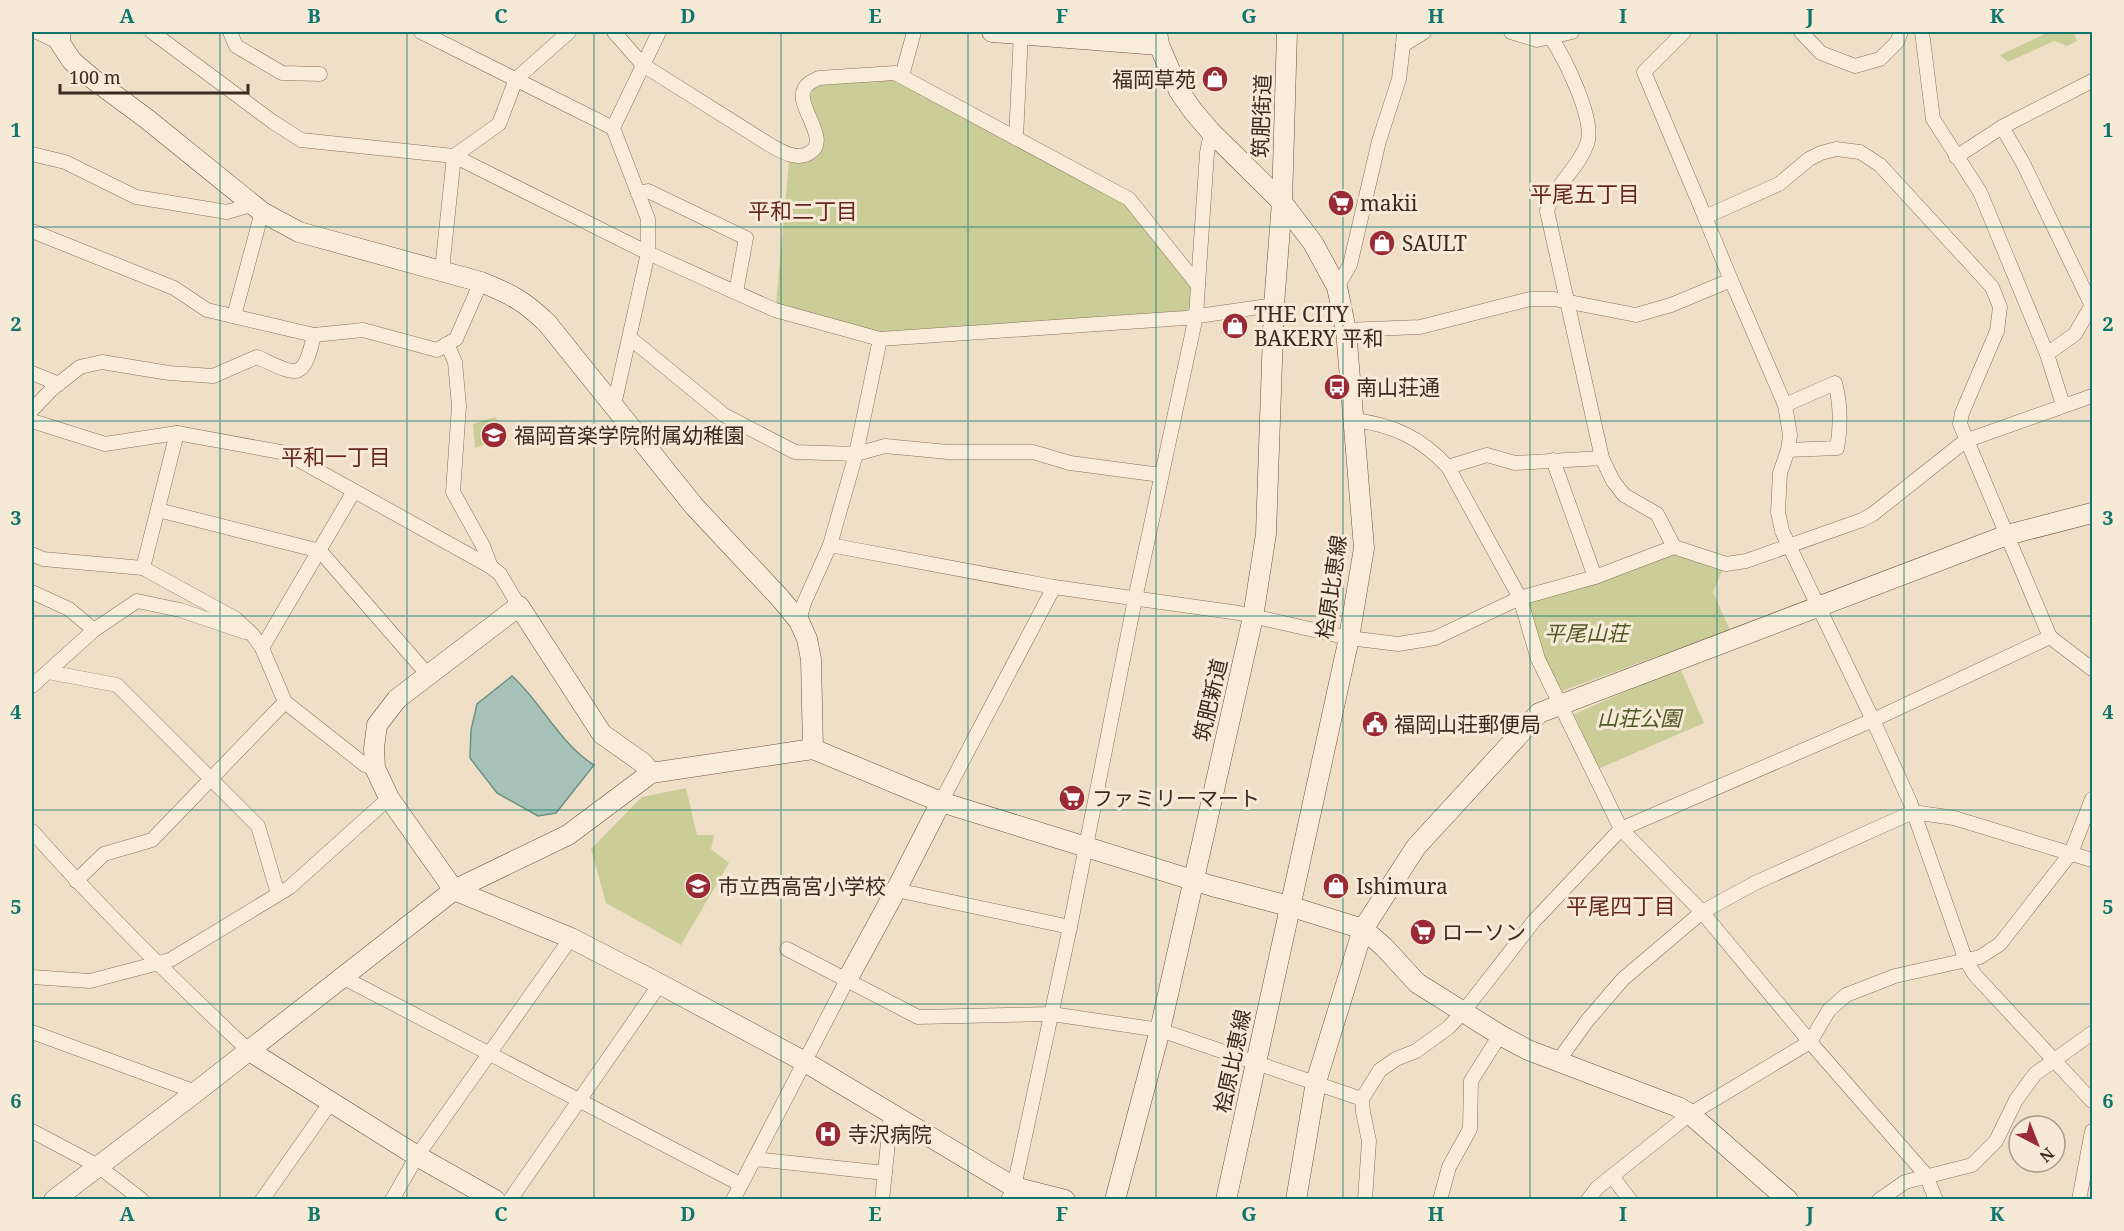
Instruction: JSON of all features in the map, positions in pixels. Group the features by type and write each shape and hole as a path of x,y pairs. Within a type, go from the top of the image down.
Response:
{"street":[{"path":"37,32 60,38 72,61 93,80 147,119 257,208 299,232 481,282 527,304 547,323 694,506 800,621 811,659 813,749"},
{"path":"152,32 273,122 301,140 454,156 648,252 775,310 880,339 1196,316 1274,305"},
{"path":"230,32 236,45 282,73 320,74"},
{"path":"442,270 454,156 499,124 516,79 569,32"},
{"path":"614,32 643,65 770,145 789,154 800,156 810,153 817,144 815,132 802,101 805,87 811,81 819,78 895,73 902,76 1129,199 1198,285"},
{"path":"613,128 659,32"},
{"path":"902,76 914,32"},
{"path":"992,32 1158,38"},
{"name":"筑肥街道","path":"1282,202 1287,32"},
{"path":"1337,287 1350,265 1379,141 1399,79 1403,38 1424,32"},
{"path":"1511,32 1538,40 1552,34 1572,32"},
{"path":"1684,32 1644,72 1785,405 1790,435 1780,474 1778,512 1782,531 1873,720 1913,812 1966,961 1975,975 2092,1101"},
{"path":"1801,32 1821,53 1855,66 1880,59 1897,42 1901,32"},
{"path":"1922,32 1932,119 1980,192 2047,354 2063,405"},
{"path":"428,33 613,128 648,219 648,252 614,405"},
{"path":"1016,138 1021,33"},
{"path":"1552,34 1570,72 1590,132 1587,144 1550,199 1547,211 1602,458 1623,495 1657,514 1674,548"},
{"name":"桧原比恵線","path":"1158,38 1179,91 1211,132 1282,202 1313,243 1337,287 1346,330 1364,548 1349,638 1226,1200"},
{"path":"1956,157 2002,128 2092,81"},
{"path":"2002,128 2023,164 2092,305 2075,334 2047,354"},
{"path":"1011,1193 1052,1014 1135,599 1196,316 1207,153 1211,132"},
{"path":"1705,217 1779,184 1809,159 1821,153 1836,149 1860,152 1880,165 1992,287 2000,307 1997,331 1959,424 2050,637 2092,669"},
{"path":"32,154 65,162 136,197 227,212 257,208"},
{"path":"638,193 648,191 746,238 735,292"},
{"name":"筑肥新道","path":"1114,1200 1160,1030 1253,617 1266,534 1274,305 1282,202"},
{"path":"234,316 257,208"},
{"path":"32,231 174,288 207,310 314,335 363,330 437,350 456,339 481,282"},
{"path":"1346,330 1420,327 1530,299 1566,301 1636,315 1671,305 1731,280"},
{"path":"32,410 80,367 102,362 169,373 213,376 257,357 289,371 299,370 308,362 314,335"},
{"path":"630,338 724,415 795,452 856,454 885,446 948,452 1034,452 1070,463 1161,475"},
{"path":"800,621 804,603 830,544 856,454 880,339"},
{"path":"447,344 455,362 459,406 453,492 483,546 491,567"},
{"path":"32,374 59,384"},
{"path":"1785,405 1835,382 1841,427 1837,448 1788,450"},
{"path":"830,544 1054,587 1253,617 1349,638 1398,644 1435,638 1520,598 1595,577 1674,548 1726,564 1746,561 1789,547 1873,514 1965,441 2092,396"},
{"path":"1354,420 1395,429 1416,438 1432,449 1448,467 1520,598 1538,659 1621,829 1702,912 1810,1042 1926,1175 1936,1200"},
{"path":"32,421 105,444 177,433 286,453 491,567 500,574 602,734 644,763 651,773"},
{"path":"143,568 177,433"},
{"path":"1448,467 1487,455 1515,463 1602,458"},
{"path":"1553,460 1595,577"},
{"path":"262,648 354,491"},
{"path":"158,510 320,551 428,675"},
{"path":"1296,1200 1316,1082 1363,929 1416,848 1539,713 2007,535 2092,513"},
{"path":"32,554 43,559 143,568 236,619 252,634 262,648 285,702 365,765 375,768"},
{"path":"733,1200 1054,587"},
{"path":"32,592 69,609 94,630"},
{"path":"32,686 94,630 137,601 180,609 252,634"},
{"path":"519,606 397,699 377,725 374,748 375,768 389,798 454,890 571,938 805,1062 891,1114 1011,1193 1065,1200"},
{"path":"1365,1200 1369,1141 1362,1099 1380,1070 1396,1059 1416,1051 1449,1027 1534,921 1621,829 1873,720 2050,637"},
{"path":"48,672 117,686 258,826 278,894"},
{"path":"76,881 104,855 152,840 285,702"},
{"path":"54,1200 344,978 454,890 568,835 651,773 813,749 941,802 1212,886 1289,906 1363,929 1384,947 1417,983 1500,1035 1528,1050 1678,1107 1689,1114 1788,1200"},
{"path":"32,977 90,981 170,960 290,886 389,798"},
{"path":"1588,1200 1597,1188 1689,1114 1810,1042 1829,1010 1846,995 1895,976 1980,957 2000,944 2071,853 2092,799"},
{"path":"1558,1061 1587,1021 1623,980 1702,912 1755,883 1913,812 1954,818 2092,860"},
{"path":"32,831 76,881 156,963 248,1050 417,1156 495,1200"},
{"path":"896,890 1070,927"},
{"path":"392,1200 417,1156 571,938"},
{"path":"787,949 918,1017 1052,1014 1160,1030 1362,1099"},
{"path":"344,978 740,1184"},
{"path":"510,1200 660,984"},
{"path":"32,1032 196,1092"},
{"path":"1879,1200 1905,1182 1972,1165 1996,1142 2016,1100 2035,1074 2092,1033"},
{"path":"1440,1200 1449,1167 1470,1129 1470,1081 1500,1035"},
{"path":"262,1200 331,1102"},
{"path":"882,1200 891,1114"},
{"path":"32,1131 98,1166 142,1200"},
{"path":"2079,1200 2092,1131"},
{"path":"755,1158 885,1173"},
{"path":"1612,1176 1630,1200"}],"green space":[{"path":"2049,32 2073,32 2077,41 2067,46 2054,41 2008,62 2000,55"},
{"path":"898,80 1125,204 1190,283 1193,290 1188,311 885,335 776,305 789,161 811,159 824,141 808,101 815,85"},
{"path":"495,417 503,428 507,440 488,448 487,444 475,448 473,424"},
{"name":"平尾山荘","path":"1672,554 1722,571 1713,592 1730,630 1559,692 1541,664 1525,604"},
{"name":"山荘公園","path":"1680,668 1704,723 1598,769 1574,714"},
{"path":"686,788 697,835 714,835 711,849 729,863 681,945 606,903 591,849 642,797"}],"shaded area":[{"path":"512,676 533,698 571,746 594,765 556,813 538,816 497,793 470,758 471,730 477,704"}],"place":[{"name":"福岡草苑","path":"1215,79"},
{"name":"makii","path":"1341,203"},
{"name":"SAULT","path":"1382,243"},
{"name":"THE CITY BAKERY 平和","path":"1235,326"},
{"name":"南山荘通","path":"1337,387"},
{"name":"福岡音楽学院附属幼稚園","path":"494,435"},
{"name":"福岡山荘郵便局","path":"1375,724"},
{"name":"ファミリーマート","path":"1072,798"},
{"name":"市立西高宮小学校","path":"698,886"},
{"name":"Ishimura","path":"1336,886"},
{"name":"ローソン","path":"1423,932"},
{"name":"寺沢病院","path":"828,1134"}],"district":[{"name":"平尾五丁目","path":"1585,193"},
{"name":"平和二丁目","path":"803,210"},
{"name":"平和一丁目","path":"336,456"},
{"name":"平尾四丁目","path":"1621,905"}]}
